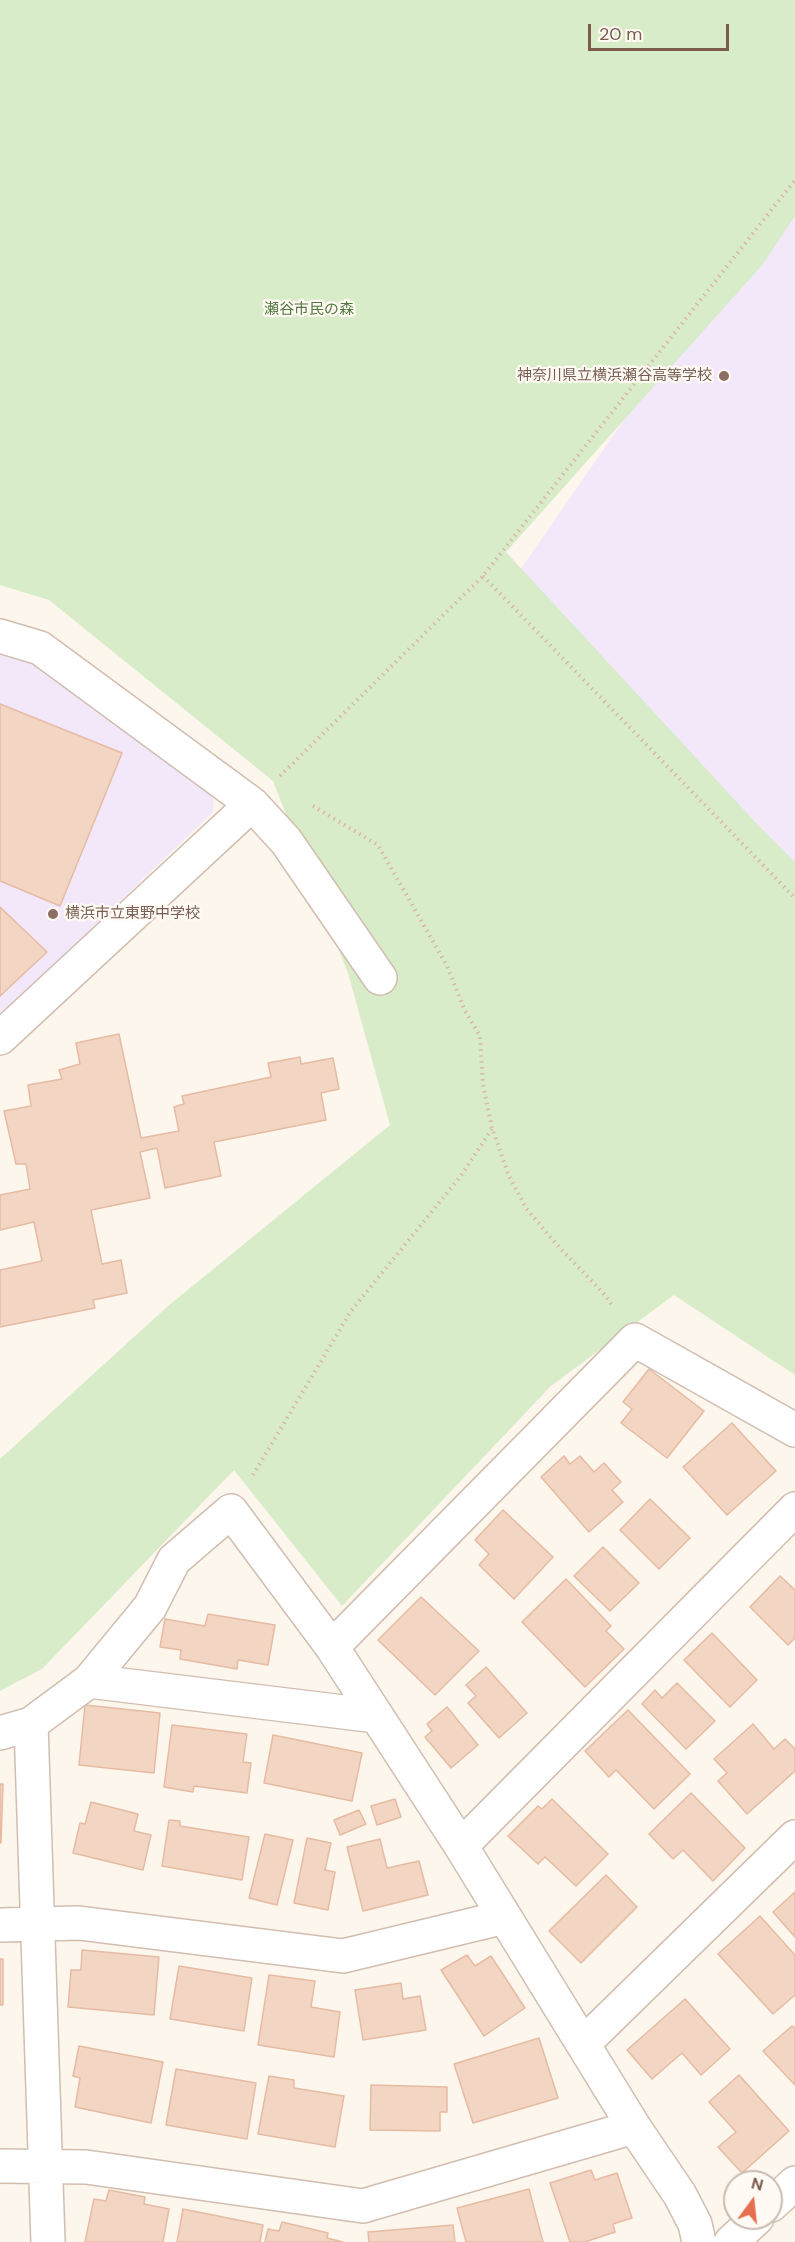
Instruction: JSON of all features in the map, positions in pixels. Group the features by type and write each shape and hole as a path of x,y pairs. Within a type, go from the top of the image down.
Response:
{"street":[{"path":"0,636 40,648 252,804 286,841 380,978"},
{"path":"0,1038 252,804"},
{"path":"332,1647 635,1340 795,1430"},
{"path":"461,1846 795,1509"},
{"path":"0,1733 31,1724 89,1681 150,1608 174,1560 231,1511 332,1647 461,1846 634,2127 680,2195 695,2224 699,2242"},
{"path":"89,1681 376,1716"},
{"path":"31,1724 48,2242"},
{"path":"584,2043 795,1837"},
{"path":"0,1925 79,1923 344,1956 505,1917"},
{"path":"0,2166 86,2167 363,2206 634,2127"},
{"path":"783,2194 795,2183"},
{"path":"731,2242 744,2230"}],"path":[{"path":"252,804 483,576 795,180"},
{"path":"483,576 795,898"},
{"path":"310,805 378,845 447,966 465,1011 480,1036 483,1085 492,1128 508,1176 526,1208 556,1245 605,1295 635,1340"},
{"path":"231,1511 351,1311 460,1177 492,1128"}],"shaded area":[{"name":"神奈川県立横浜瀬谷高等学校","path":"795,173 795,865 513,580"},
{"name":"横浜市立東野中学校","path":"0,654 54,671 214,789 213,812 0,1016"}],"green space":[{"name":"瀬谷市民の森","path":"0,0 795,0 795,216 763,264 506,552 757,824 795,862 795,1375 674,1295 551,1386 342,1606 234,1470 42,1669 0,1691 0,1459 168,1306 390,1125 348,973 273,781 49,600 0,585"}],"building":[{"path":"0,704 122,753 60,906 0,881"},
{"path":"0,907 47,952 0,996"},
{"path":"119,1034 141,1138 179,1131 174,1107 184,1104 182,1096 271,1077 268,1063 300,1057 301,1064 333,1058 339,1089 321,1093 326,1120 214,1142 221,1176 165,1188 157,1148 140,1152 150,1198 91,1210 102,1264 121,1260 127,1293 93,1300 95,1308 0,1327 0,1270 42,1261 34,1222 0,1230 0,1195 30,1189 26,1164 16,1164 4,1111 31,1106 28,1085 62,1079 59,1070 80,1064 76,1043"},
{"path":"649,1369 704,1411 667,1458 621,1423 632,1409 623,1402"},
{"path":"732,1423 776,1471 727,1515 683,1467"},
{"path":"564,1456 570,1464 580,1456 594,1472 604,1463 621,1482 612,1490 623,1502 589,1532 541,1477"},
{"path":"650,1499 690,1538 659,1569 620,1530"},
{"path":"503,1510 553,1557 514,1599 479,1565 489,1554 475,1540"},
{"path":"603,1547 639,1583 610,1611 574,1576"},
{"path":"780,1576 795,1590 795,1638 788,1645 750,1607"},
{"path":"566,1579 611,1626 606,1631 624,1649 585,1687 522,1622"},
{"path":"421,1597 479,1651 435,1695 378,1640"},
{"path":"208,1614 275,1625 268,1665 238,1660 237,1669 180,1659 181,1650 160,1647 165,1619 205,1626"},
{"path":"712,1633 757,1680 730,1707 684,1660"},
{"path":"486,1667 527,1713 499,1738 468,1703 476,1696 466,1685"},
{"path":"677,1683 715,1721 686,1749 642,1704 655,1690 662,1698"},
{"path":"85,1705 160,1713 154,1773 79,1765"},
{"path":"447,1707 478,1745 451,1768 425,1737 432,1731 427,1724"},
{"path":"628,1710 690,1774 654,1809 616,1770 609,1777 585,1751"},
{"path":"753,1724 774,1749 785,1739 795,1749 795,1771 747,1814 718,1781 727,1773 714,1759"},
{"path":"172,1725 247,1734 243,1762 251,1763 247,1793 194,1786 193,1792 164,1787"},
{"path":"273,1735 362,1753 352,1801 264,1783"},
{"path":"0,1784 3,1784 1,1843 0,1843"},
{"path":"691,1793 745,1848 713,1881 683,1850 673,1859 649,1834"},
{"path":"395,1799 401,1817 377,1825 371,1806"},
{"path":"552,1799 608,1854 576,1886 545,1857 538,1864 508,1836 538,1806 542,1809"},
{"path":"91,1802 138,1814 134,1831 151,1835 143,1870 73,1853 80,1823 85,1824"},
{"path":"359,1810 366,1824 340,1835 334,1820"},
{"path":"169,1820 180,1821 180,1826 249,1837 242,1880 162,1866"},
{"path":"265,1834 293,1840 277,1905 249,1898"},
{"path":"307,1838 331,1843 325,1870 335,1872 328,1910 294,1903"},
{"path":"380,1839 387,1868 419,1861 428,1895 363,1911 347,1847"},
{"path":"606,1875 637,1907 581,1963 549,1931"},
{"path":"795,1892 795,1937 773,1912"},
{"path":"760,1916 795,1955 795,1995 773,2014 718,1954"},
{"path":"82,1950 159,1957 154,2015 68,2007 71,1970 81,1970"},
{"path":"467,1955 475,1966 491,1956 525,2008 484,2036 441,1970"},
{"path":"0,1959 3,1959 3,2005 0,2005"},
{"path":"179,1966 252,1978 244,2031 170,2019"},
{"path":"269,1975 315,1981 311,2007 340,2012 334,2057 258,2045"},
{"path":"401,1983 403,1999 420,1996 426,2030 363,2040 355,1990"},
{"path":"685,1999 730,2049 701,2075 682,2053 652,2079 627,2050"},
{"path":"792,2026 795,2028 795,2085 763,2051"},
{"path":"539,2038 558,2098 473,2123 454,2064"},
{"path":"79,2046 163,2062 151,2123 75,2107 80,2078 73,2076"},
{"path":"176,2069 256,2083 247,2139 166,2125"},
{"path":"739,2075 789,2131 745,2170 739,2170 718,2147 736,2132 709,2102"},
{"path":"269,2076 294,2080 294,2088 344,2096 335,2147 258,2134"},
{"path":"371,2085 447,2087 447,2112 440,2112 440,2131 370,2130"},
{"path":"591,2170 595,2180 617,2173 632,2218 613,2224 615,2232 585,2242 570,2242 550,2183"},
{"path":"529,2189 543,2242 466,2242 457,2208"},
{"path":"109,2190 145,2197 144,2204 169,2209 163,2242 85,2242 94,2199 106,2201"},
{"path":"183,2209 263,2225 260,2242 177,2242"},
{"path":"282,2222 328,2233 327,2238 343,2242 265,2242 268,2229 279,2231"},
{"path":"453,2225 455,2242 369,2242 368,2232"}],"place":[{"name":"神奈川県立横浜瀬谷高等学校","path":"724,376"},
{"name":"横浜市立東野中学校","path":"53,914"}]}
